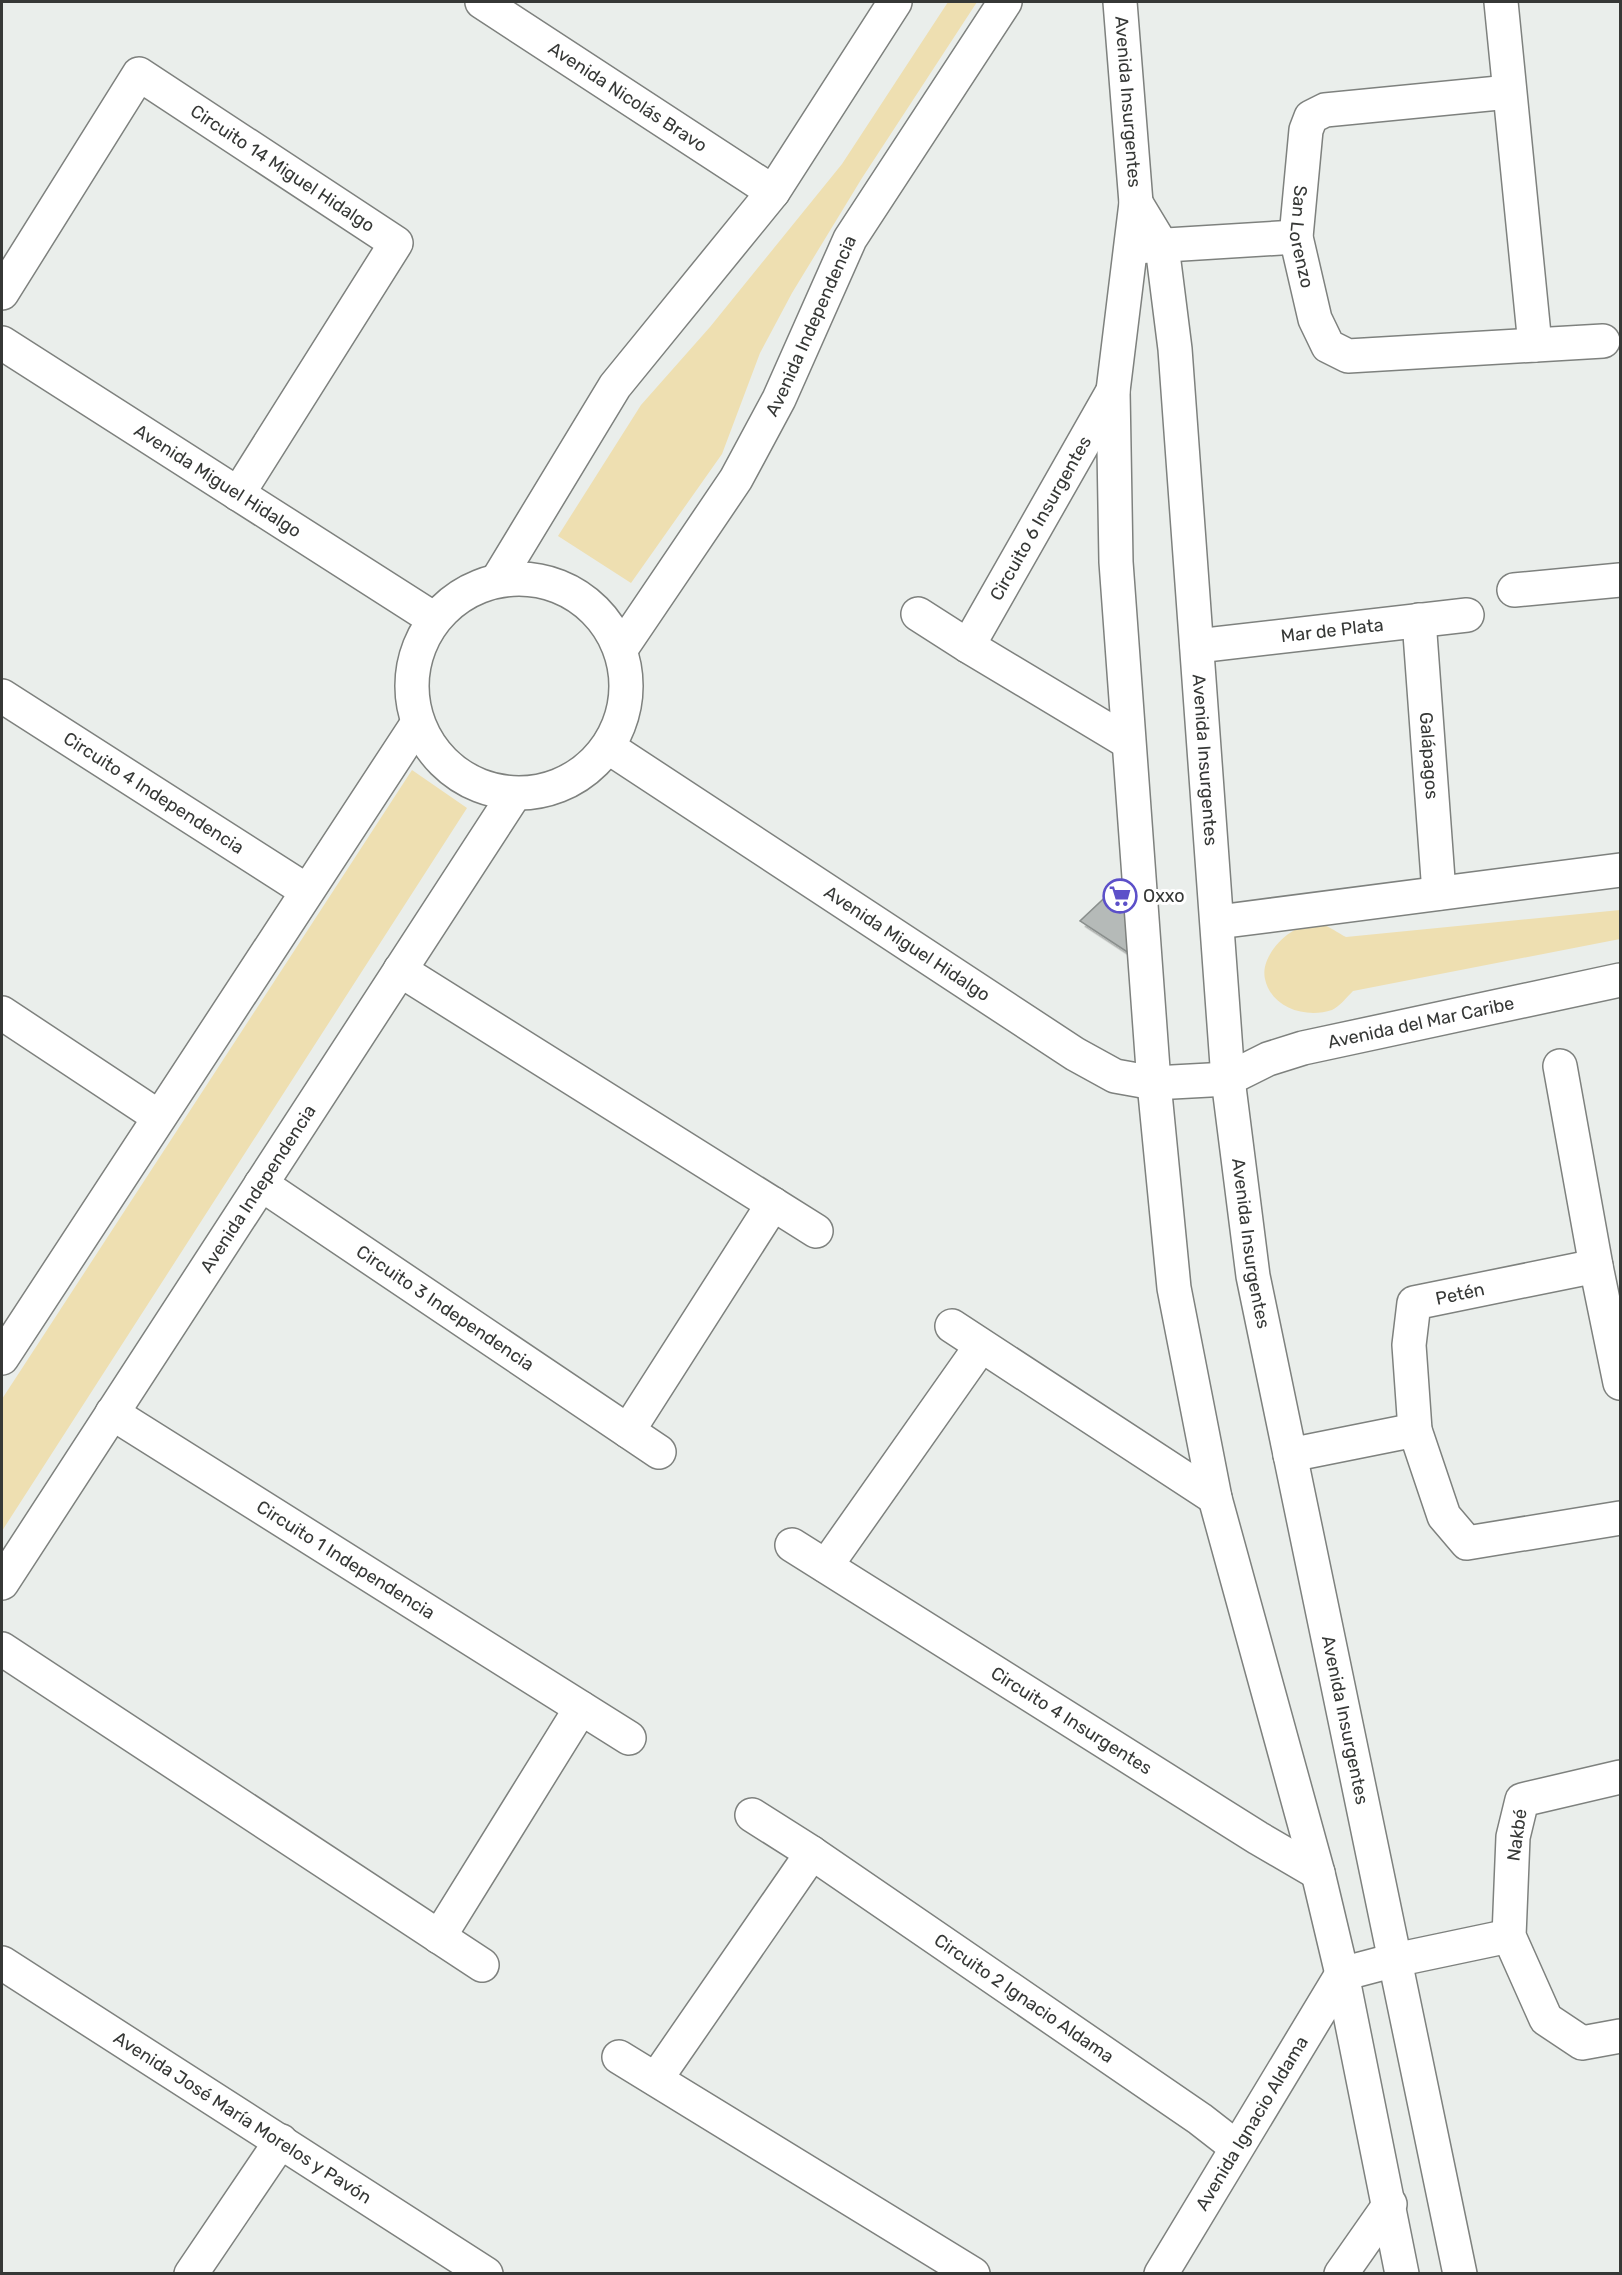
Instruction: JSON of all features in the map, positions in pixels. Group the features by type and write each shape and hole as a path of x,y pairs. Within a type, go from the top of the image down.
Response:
{"street":[{"name":"Avenida Nicolás Bravo","path":"482,2 773,192"},
{"path":"498,579 615,386 773,192 895,2"},
{"name":"Avenida Independencia","path":"621,649 736,479 779,399 850,239 1005,2"},
{"name":"Avenida Insurgentes","path":"1120,2 1136,203 1113,391 1116,562 1154,1083 1174,1288 1215,1498 1318,1873 1342,1974 1390,2204 1402,2274"},
{"path":"1501,2 1535,345"},
{"name":"Circuito 14 Miguel Hidalgo","path":"2,293 139,74 396,243 238,494"},
{"name":"San Lorenzo","path":"1509,92 1325,110 1311,117 1306,130 1296,237 1315,319 1328,346 1348,356 1603,342"},
{"name":"Avenida Insurgentes","path":"1136,203 1162,246 1175,349 1228,1079 1253,1276 1460,2274"},
{"path":"1130,248 1296,237"},
{"name":"Avenida Miguel Hidalgo","path":"2,343 434,619"},
{"name":"Circuito 6 Insurgentes","path":"968,646 1113,391"},
{"path":"498,579 537,579 573,592 603,616 621,649 626,700 608,747 583,774 550,791 514,795 473,785 439,760 417,724 411,688 417,652 434,619 463,593 498,579"},
{"path":"1514,590 1620,580"},
{"path":"918,614 1128,742"},
{"name":"Mar de Plata","path":"1197,646 1467,615"},
{"name":"Galápagos","path":"1419,620 1439,893"},
{"name":"Circuito 4 Independencia","path":"2,696 307,891"},
{"path":"6,1339 159,1117 417,724"},
{"name":"Avenida Miguel Hidalgo","path":"608,747 1075,1054 1115,1076 1154,1083 1228,1079"},
{"name":"Avenida Independencia","path":"2,1583 514,795"},
{"path":"1218,922 1620,870"},
{"path":"400,970 816,1231"},
{"name":"Avenida del Mar Caribe","path":"1228,1079 1268,1059 1303,1048 1620,980"},
{"path":"2,1013 159,1117"},
{"path":"1560,1066 1596,1266 1620,1383"},
{"name":"Circuito 3 Independencia","path":"261,1184 659,1452"},
{"path":"628,1431 773,1204"},
{"name":"Petén","path":"1596,1266 1414,1303 1409,1345 1415,1430 1444,1516 1467,1543 1620,1518"},
{"path":"952,1326 1215,1498"},
{"path":"826,1566 981,1346"},
{"name":"Circuito 1 Independencia","path":"112,1413 629,1738"},
{"path":"1290,1455 1415,1430"},
{"name":"Circuito 4 Insurgentes","path":"792,1545 1258,1838 1318,1873"},
{"path":"2,1649 483,1965"},
{"path":"438,1937 581,1708"},
{"name":"Nakbé","path":"1620,1777 1521,1800 1513,1837 1509,1936 1546,2019 1582,2043 1620,2036"},
{"name":"Circuito 2 Ignacio Aldama","path":"752,1815 812,1853 1236,2147"},
{"path":"656,2079 812,1853"},
{"path":"1342,1974 1395,1960 1509,1936"},
{"name":"Avenida José María Morelos y Pavón","path":"2,1963 486,2274"},
{"name":"Avenida Ignacio Aldama","path":"1161,2274 1342,1974"},
{"path":"620,2057 973,2274"},
{"path":"191,2274 281,2141"},
{"path":"1341,2274 1390,2204"}],"shaded area":[{"path":"948,2 977,2 862,178 792,293 760,353 722,454 631,583 558,536 641,405 710,327 842,164"},
{"path":"412,770 467,808 2,1531 2,1399"},
{"path":"1620,910 1620,939 1353,991 1335,1009 1322,1012 1301,1012 1282,1004 1274,997 1265,979 1265,969 1273,949 1291,932 1311,924 1324,925 1346,937"}],"building":[{"name":"Oxxo","path":"1133,871 1135,957 1080,921"}],"place":[{"name":"Oxxo","path":"1120,896"}]}
